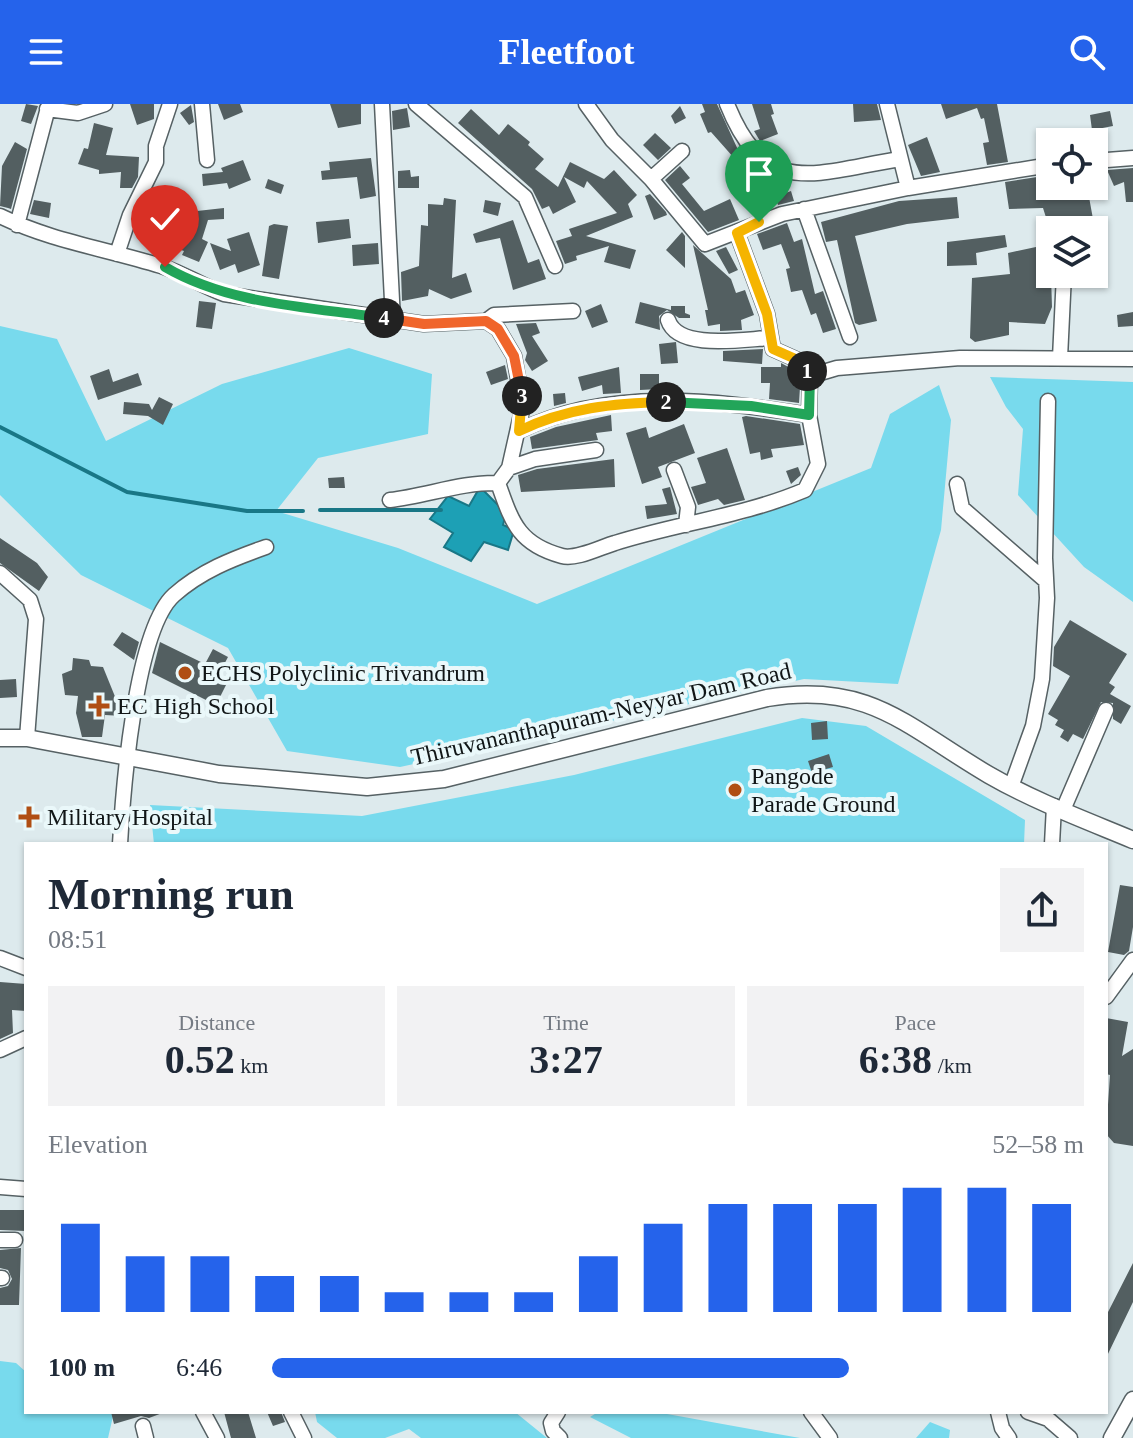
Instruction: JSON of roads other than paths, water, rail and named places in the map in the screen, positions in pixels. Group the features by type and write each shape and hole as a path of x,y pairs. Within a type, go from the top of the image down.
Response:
{"main road":[{"name":"Thiruvananthapuram-Neyyar Dam Road","path":"0,738 27,738 219,774 367,787 444,779 501,762 802,692 848,696 879,706 1011,787 1133,840"},
{"path":"1112,1438 1133,1400"}],"street":[{"path":"17,225 47,105 78,113 105,104"},
{"path":"117,254 130,215 156,162 156,146 170,104"},
{"path":"202,104 207,160"},
{"path":"382,104 393,320"},
{"path":"416,104 525,197 555,266"},
{"path":"586,104 612,140 651,179 705,244 759,222 804,209 1036,167"},
{"path":"727,104 738,131 764,163 795,175 900,159"},
{"path":"887,104 908,188"},
{"path":"651,179 682,151"},
{"path":"1108,160 1133,158"},
{"path":"804,209 850,337"},
{"path":"0,216 17,225 165,267 192,283 224,294 424,324 486,321 494,315 573,311"},
{"path":"498,483 518,534 538,547 567,558 774,503 805,490 818,464 809,415 810,376 800,361 773,349 767,314 737,233"},
{"path":"1060,358 1063,288"},
{"path":"668,320 673,330 686,337 726,342 770,338"},
{"path":"486,321 498,329 514,356 523,406 509,468 498,483"},
{"path":"810,376 837,368 960,358 1133,359"},
{"path":"1011,787 1033,726 1042,679 1048,401"},
{"path":"519,431 547,417 612,403 751,406 809,415"},
{"path":"509,468 535,459 596,450"},
{"path":"674,470 688,507 686,525"},
{"path":"390,500 436,494 476,482 498,483"},
{"path":"957,484 962,508 1046,581"},
{"path":"120,842 126,759 151,637 171,597 216,565 266,547"},
{"path":"0,573 30,600 36,619 27,738"},
{"path":"1052,842 1058,808 1106,710"},
{"path":"0,958 24,967"},
{"path":"1108,994 1133,960"},
{"path":"0,1050 24,1039"},
{"path":"0,1187 24,1189"},
{"path":"204,1414 217,1438"},
{"path":"292,1414 304,1438"},
{"path":"557,1414 551,1423 553,1431 560,1438"},
{"path":"812,1414 830,1438"},
{"path":"998,1414 1003,1435"},
{"path":"1034,1414 1048,1419 1070,1438"}],"waterway":[{"path":"0,427 127,492 247,511 303,511"},
{"path":"320,510 441,510"}],"place":[{"name":"ECHS Polyclinic Trivandrum","path":"185,673"},
{"name":"EC High School","path":"99,706"},
{"name":"Pangode Parade Ground","path":"735,790"},
{"name":"Military Hospital","path":"29,817"}]}
